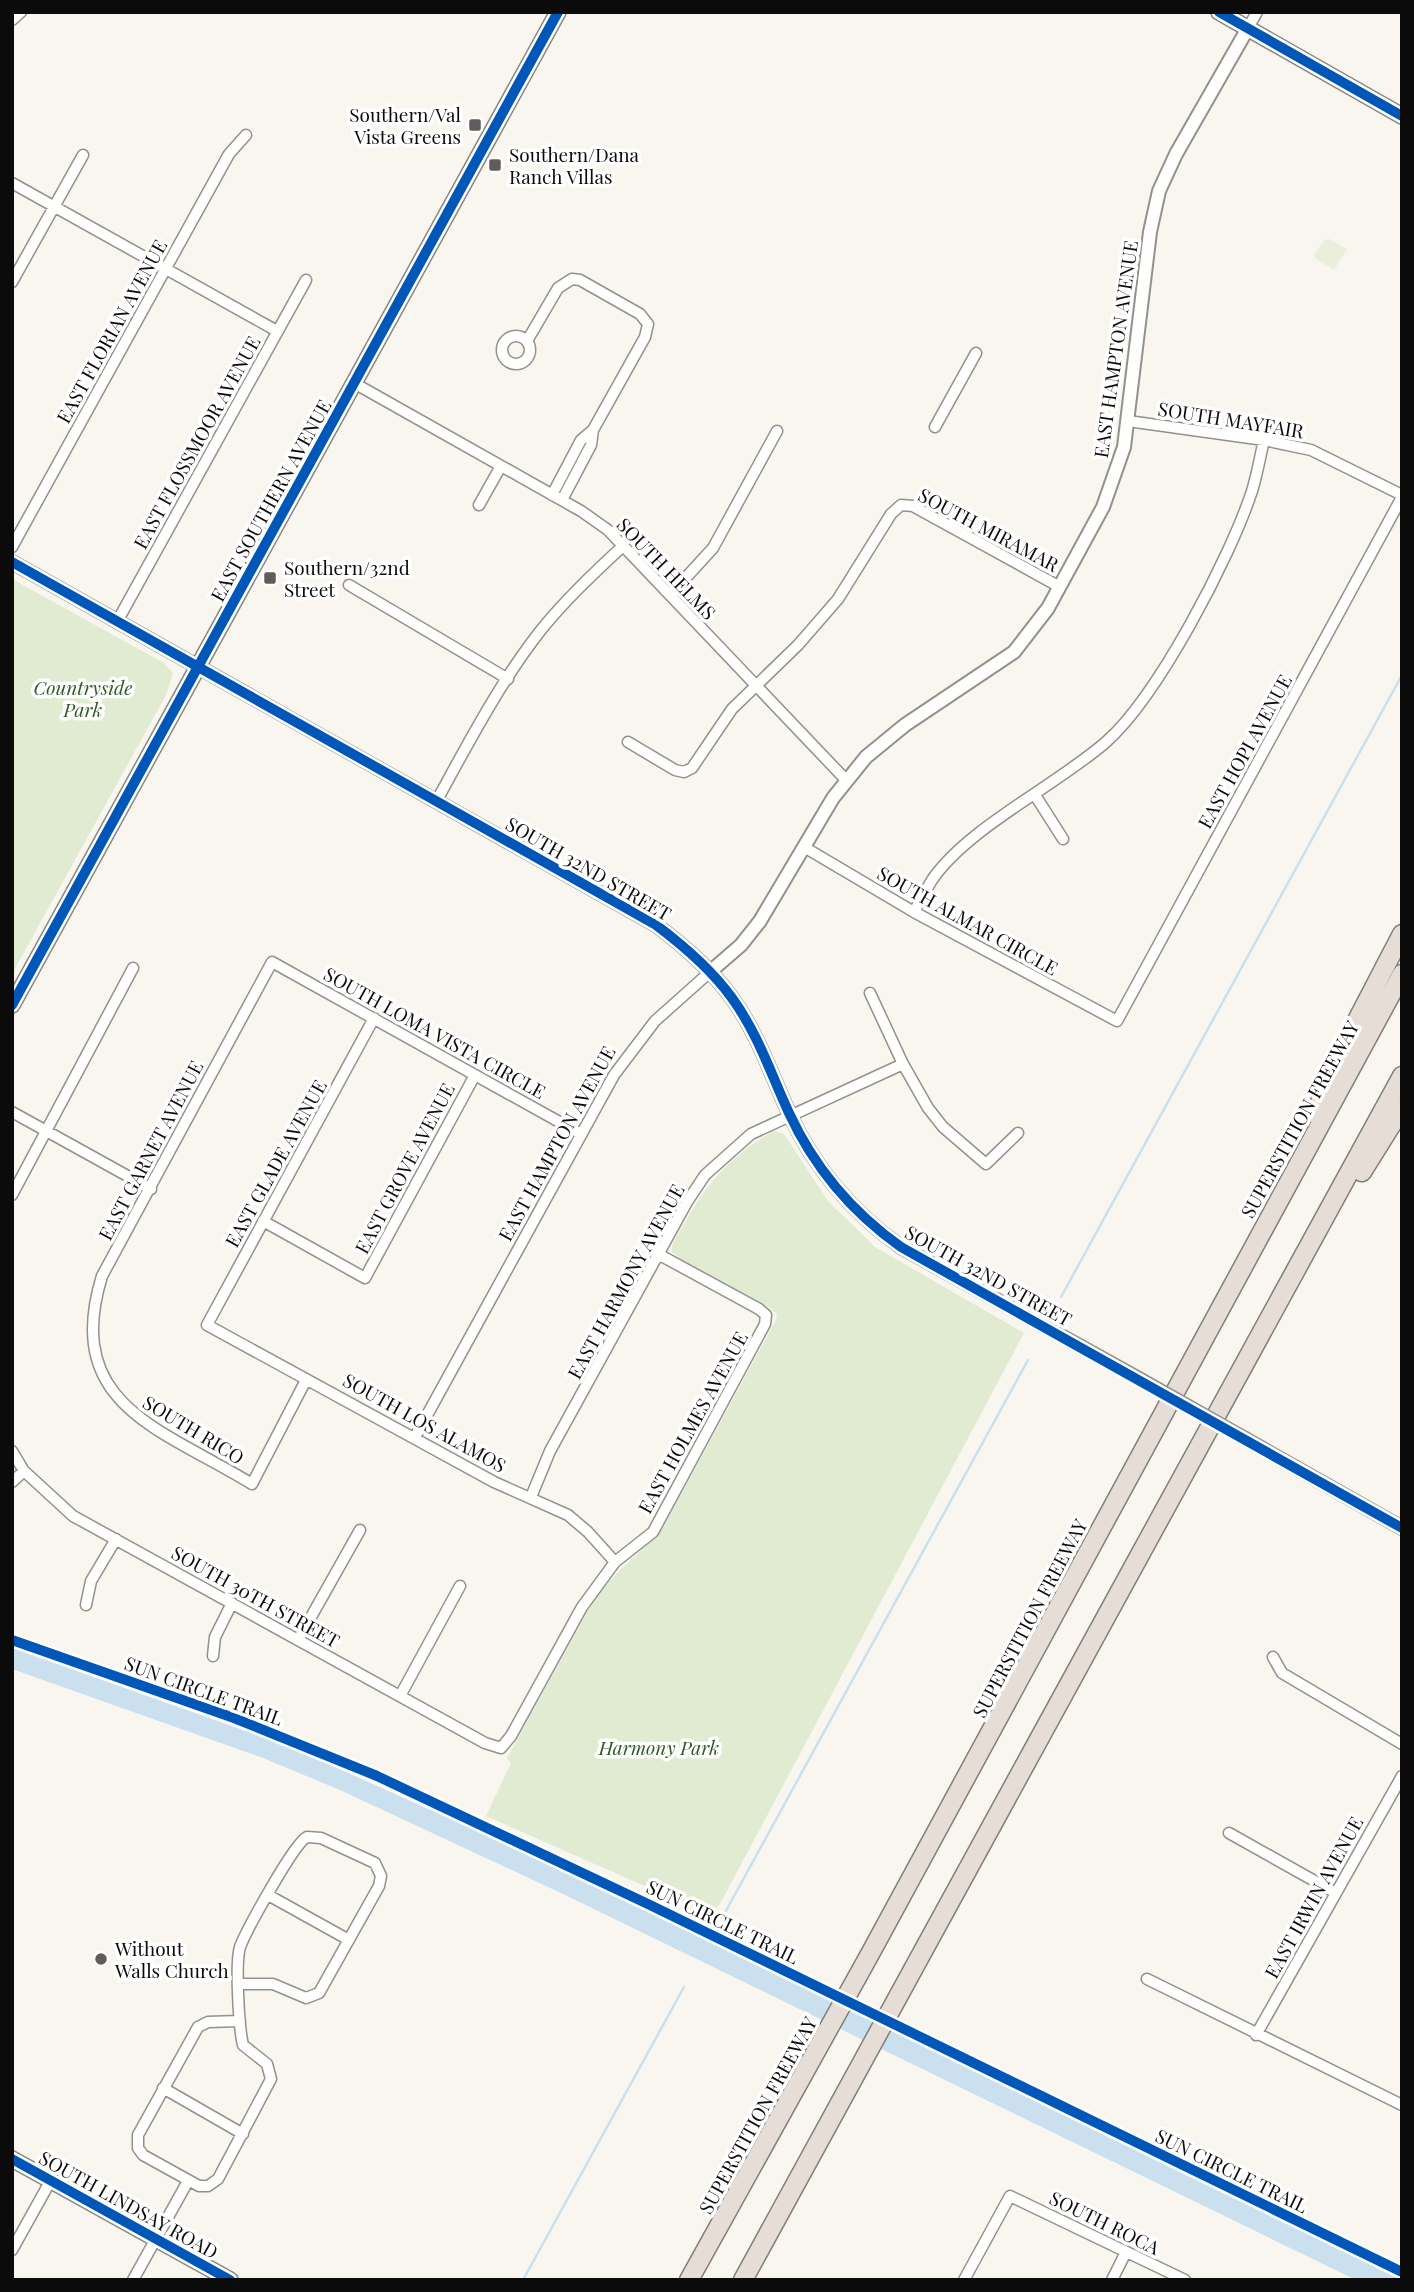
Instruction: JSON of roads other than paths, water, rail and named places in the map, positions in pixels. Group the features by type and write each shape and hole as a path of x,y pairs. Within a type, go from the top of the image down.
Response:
{"highway":[{"path":"1311,1139 1325,1082 1402,934"},
{"name":"SUPERSTITION FREEWAY","path":"689,2280 870,1954 1402,974"},
{"path":"743,2280 1402,1076"},
{"path":"1273,1310 1402,1108"}],"main road":[{"name":"EAST SOUTHERN AVENUE","path":"12,1005 558,12"},
{"path":"1219,12 1402,116"},
{"name":"SOUTH LINDSAY ROAD","path":"12,2159 230,2280"}],"street":[{"path":"12,20 21,12"},
{"name":"EAST HAMPTON AVENUE","path":"415,1437 581,1134 633,1046 656,1021 741,945 760,921 846,780 866,757 905,724 1014,652 1048,608 1103,507 1116,475 1128,421 1150,232 1159,191 1176,155 1257,12"},
{"name":"EAST FLORIAN AVENUE","path":"12,547 229,155 246,135"},
{"path":"12,282 83,155"},
{"path":"12,183 277,331"},
{"name":"EAST FLOSSMOOR AVENUE","path":"118,620 306,280"},
{"path":"527,341 558,288 568,280 580,280 640,314 648,324 645,337 593,430 592,445 557,498"},
{"path":"935,427 976,353"},
{"name":"SOUTH HELMS","path":"354,383 599,523 624,545 755,687 846,780"},
{"name":"SOUTH MAYFAIR","path":"1128,421 1264,440 1311,450 1402,496"},
{"path":"670,596 713,548 777,431"},
{"path":"914,912 933,878 963,846 1108,741 1151,688 1193,617 1236,532 1252,490 1264,440"},
{"path":"479,505 501,466"},
{"name":"EAST HOPI AVENUE","path":"1117,1021 1402,496"},
{"name":"SOUTH MIRAMAR","path":"755,687 826,614 859,569 891,514 901,505 913,506 1060,587"},
{"path":"437,800 508,679 541,631 571,596 624,545"},
{"name":"SOUTH 32ND STREET","path":"12,562 632,910 683,946 711,971 747,1021 790,1116 831,1181 876,1229 901,1247 1402,1528"},
{"path":"349,585 508,679"},
{"path":"628,742 675,770 689,771 725,717 755,687"},
{"path":"1035,795 1063,839"},
{"name":"SOUTH ALMAR CIRCLE","path":"804,847 914,912 1117,1021"},
{"name":"SOUTH LOMA VISTA CIRCLE","path":"272,962 581,1134"},
{"name":"EAST GARNET AVENUE","path":"99,1365 92,1337 93,1305 102,1276 262,975 272,962"},
{"path":"12,1195 133,968"},
{"path":"870,993 903,1064 928,1108 943,1127 986,1164 1018,1133"},
{"name":"EAST GLADE AVENUE","path":"207,1325 374,1018"},
{"name":"EAST HARMONY AVENUE","path":"531,1497 550,1451 657,1254 705,1175 751,1134 903,1064"},
{"name":"EAST GROVE AVENUE","path":"263,1221 365,1278 475,1075"},
{"path":"12,1112 150,1189"},
{"name":"EAST HOLMES AVENUE","path":"501,1748 512,1736 582,1607 615,1562 653,1532 765,1324 766,1315 657,1254"},
{"name":"SOUTH LOS ALAMOS","path":"207,1325 494,1482 568,1515 588,1532 615,1562"},
{"name":"SOUTH RICO","path":"99,1365 111,1391 130,1412 252,1484 306,1380"},
{"name":"SOUTH 30TH STREET","path":"12,1451 24,1471 73,1516 485,1743 501,1748"},
{"path":"12,1482 24,1471"},
{"path":"298,1640 360,1530"},
{"path":"86,1605 91,1581 116,1539"},
{"path":"400,1696 460,1586"},
{"path":"213,1656 215,1637 232,1603"},
{"path":"1273,1657 1282,1673 1402,1744"},
{"name":"EAST IRWIN AVENUE","path":"1256,2035 1402,1776"},
{"path":"1229,1833 1336,1893"},
{"path":"239,1984 273,1984 301,1997 311,1997 322,1989 379,1886 381,1876 375,1863 321,1838 307,1837 295,1847 240,1947 239,1984 240,2021 243,2045 267,2064 272,2075 243,2134 215,2182 203,2186 188,2181 146,2157 138,2148 139,2130 198,2027 208,2022 240,2021"},
{"path":"268,1895 349,1940"},
{"path":"1147,1979 1402,2105"},
{"path":"163,2088 243,2134"},
{"path":"12,2250 51,2180"},
{"path":"134,2280 188,2181"},
{"name":"SOUTH ROCA","path":"964,2280 1010,2196 1185,2280"},
{"path":"1111,2280 1126,2252"}],"water":[{"path":"12,1648 288,1746 484,1834 924,2043 1402,2280 1356,2280 561,1893 340,1790 263,1758 12,1669"}],"waterway":[{"path":"1061,1297 1402,675"},
{"path":"722,1918 1028,1360"},
{"path":"523,2280 684,1987"}],"place":[{"name":"Southern/Val Vista Greens","path":"475,125"},
{"name":"Southern/Dana Ranch Villas","path":"495,165"},
{"name":"Southern/32nd Street","path":"270,578"},
{"name":"Without Walls Church","path":"101,1959"}],"park label":[{"name":"Countryside Park","path":"83,698"},
{"name":"Harmony Park","path":"659,1747"}]}
